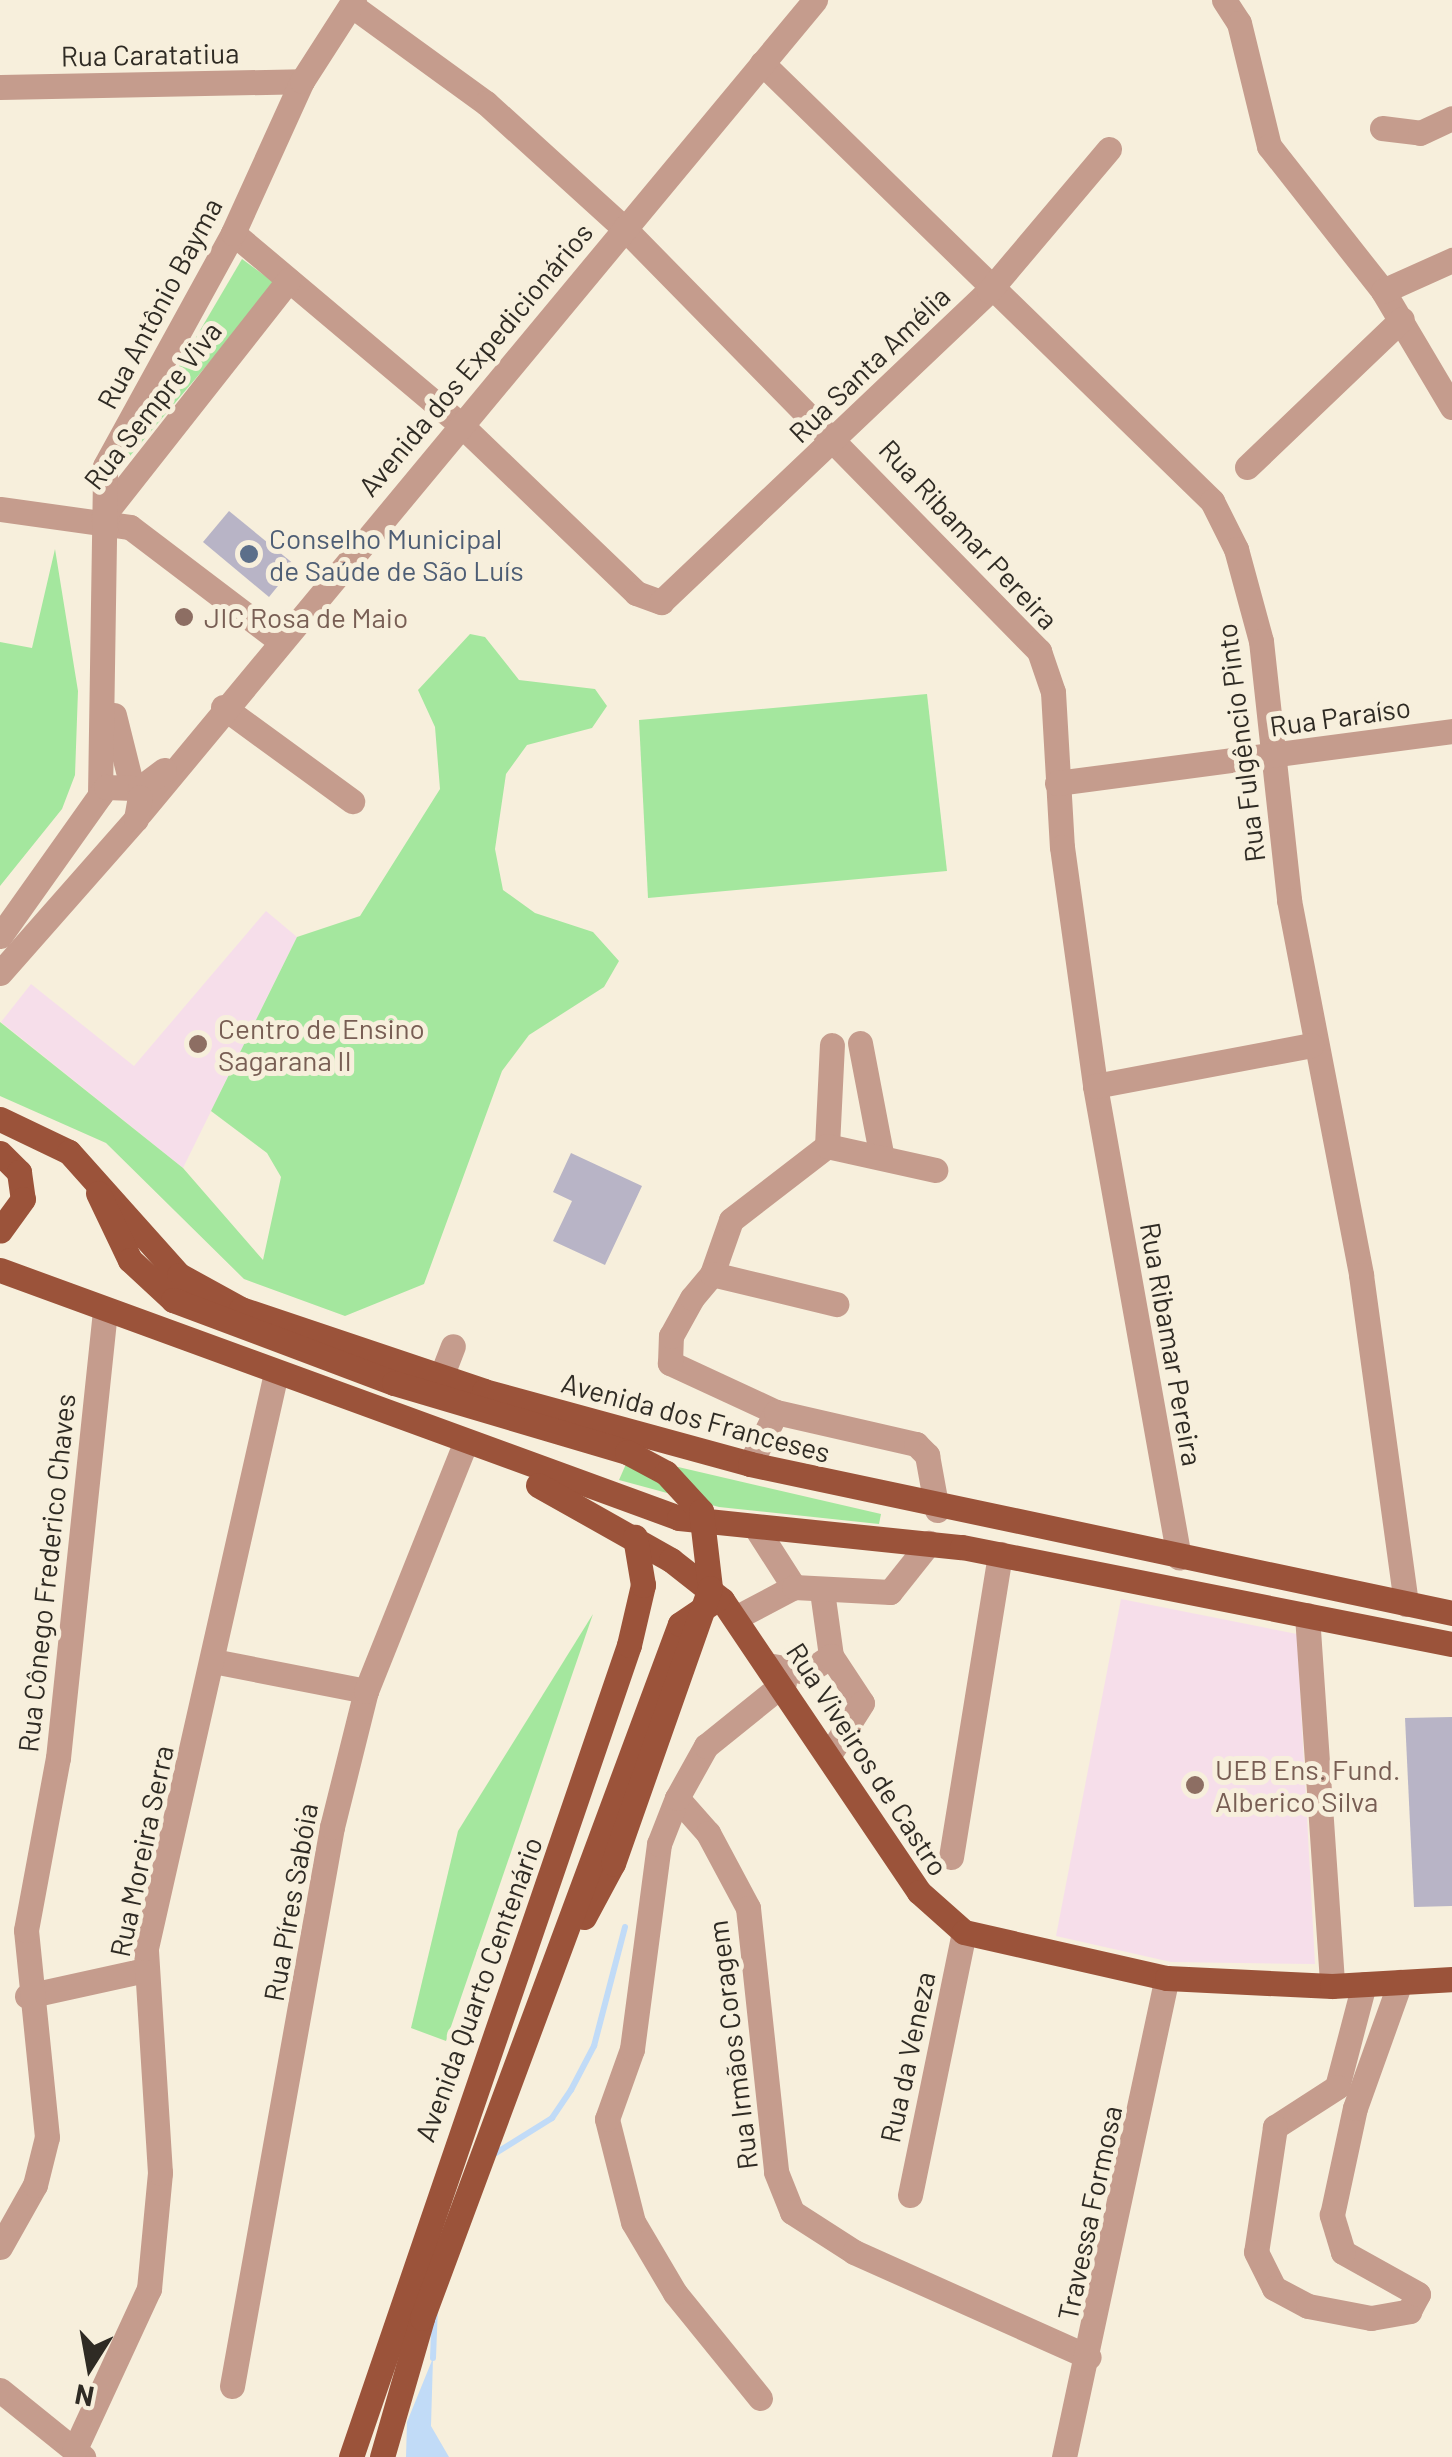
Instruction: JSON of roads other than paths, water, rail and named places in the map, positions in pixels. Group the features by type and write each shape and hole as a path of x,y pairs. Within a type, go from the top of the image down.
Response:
{"main road":[{"name":"Avenida dos Franceses","path":"0,1119 70,1152 199,1289 441,1377 750,1464 937,1510 1452,1613"},
{"path":"0,1152 19,1172 23,1199 0,1231"},
{"path":"70,1152 130,1260 162,1292 394,1383 627,1452 666,1473 701,1511 710,1588 613,1864 537,2005"},
{"path":"0,1270 650,1510 758,1531 929,1544 1000,1554 1452,1644"},
{"name":"Rua Viveiros de Castro","path":"465,1444 635,1538 730,1608 919,1892 964,1932 1167,1978 1332,1986 1452,1979"},
{"name":"Avenida Quarto Centenário","path":"351,2457 639,1612 635,1538"},
{"path":"382,2457 537,2005 680,1624 698,1604 730,1608"}],"street":[{"name":"Avenida dos Expedicionários","path":"0,973 815,0"},
{"path":"1224,0 1240,23 1269,146 1383,291 1452,407"},
{"name":"Rua Antônio Bayma","path":"99,801 100,520 105,466 233,233 302,82 352,2"},
{"name":"Rua Ribamar Pereira","path":"352,2 486,102 624,228 835,436 1039,651 1053,692 1057,783 1095,1086 1178,1558"},
{"name":"Rua Fulgêncio Pinto","path":"762,64 989,291 1212,500 1250,595 1311,1044 1362,1275 1406,1604"},
{"name":"Rua Caratatiua","path":"0,87 302,82"},
{"path":"1382,128 1420,133 1452,118"},
{"name":"Rua Santa Amélia","path":"460,424 654,602 695,576 835,436 989,291 1109,149"},
{"path":"233,233 460,424"},
{"path":"1383,291 1452,260"},
{"name":"Rua Sempre Viva","path":"100,520 289,280"},
{"path":"1247,467 1402,319"},
{"name":"Rua Sempre Viva","path":"0,509 130,526 279,640"},
{"name":"Rua Antônio Bayma","path":"100,657 133,787"},
{"path":"222,706 352,801"},
{"name":"Rua Paraíso","path":"1057,783 1452,730"},
{"name":"Avenida dos Expedicionários","path":"99,801 112,784 133,787 181,756"},
{"path":"0,936 99,801 110,824 132,820 133,787"},
{"path":"860,1043 881,1153"},
{"path":"1095,1086 1311,1044"},
{"path":"827,1146 832,1045"},
{"path":"935,1170 881,1153 827,1146 732,1220 712,1274 672,1336 670,1363 776,1412 922,1446 937,1510"},
{"path":"712,1274 836,1304"},
{"name":"Rua Cônego Frederico Chaves","path":"0,2247 36,2185 48,2137 27,1996 26,1930 58,1758 105,1309"},
{"path":"441,1377 453,1346"},
{"name":"Rua Moreira Serra","path":"79,2454 149,2288 160,2173 146,1970 276,1373"},
{"path":"750,1464 776,1412"},
{"name":"Rua Píres Sabóia","path":"232,2386 332,1827 366,1691 465,1444"},
{"path":"758,1531 794,1587"},
{"path":"730,1608 794,1587 890,1592 929,1544"},
{"path":"952,1857 1000,1554"},
{"path":"822,1591 831,1656 862,1702 829,1755"},
{"path":"1308,1615 1332,1986"},
{"path":"760,2398 674,2292 634,2222 606,2119 632,2050 659,1844 677,1798 706,1746 778,1675 806,1672 831,1656"},
{"path":"213,1661 366,1691"},
{"name":"Rua Irmãos Coragem","path":"677,1798 708,1833 748,1908 776,2172 792,2212 854,2252 1089,2357"},
{"name":"Rua da Veneza","path":"910,2195 964,1932"},
{"path":"27,1996 146,1970"},
{"name":"Travessa Formosa","path":"1064,2457 1066,2420 1089,2357 1167,1978"},
{"path":"1364,1984 1337,2087 1275,2127 1262,2175 1260,2273 1333,2313 1409,2312 1418,2294 1411,2285 1342,2252 1336,2233 1354,2108 1400,1982"},
{"path":"1337,2087 1354,2108"},
{"path":"0,2390 79,2454"}],"water":[{"path":"433,2358 431,2426 449,2457 406,2457 407,2422"}],"waterway":[{"path":"491,2156 552,2118 571,2090 594,2046 625,1927"},
{"path":"433,2358 435,2306"}],"place":[{"name":"Conselho Municipal de Saúde de São Luís","path":"249,554"},
{"name":"JIC Rosa de Maio","path":"184,617"},
{"name":"Centro de Ensino Sagarana II","path":"198,1044"},
{"name":"UEB Ens. Fund. Alberico Silva","path":"1195,1785"}]}
